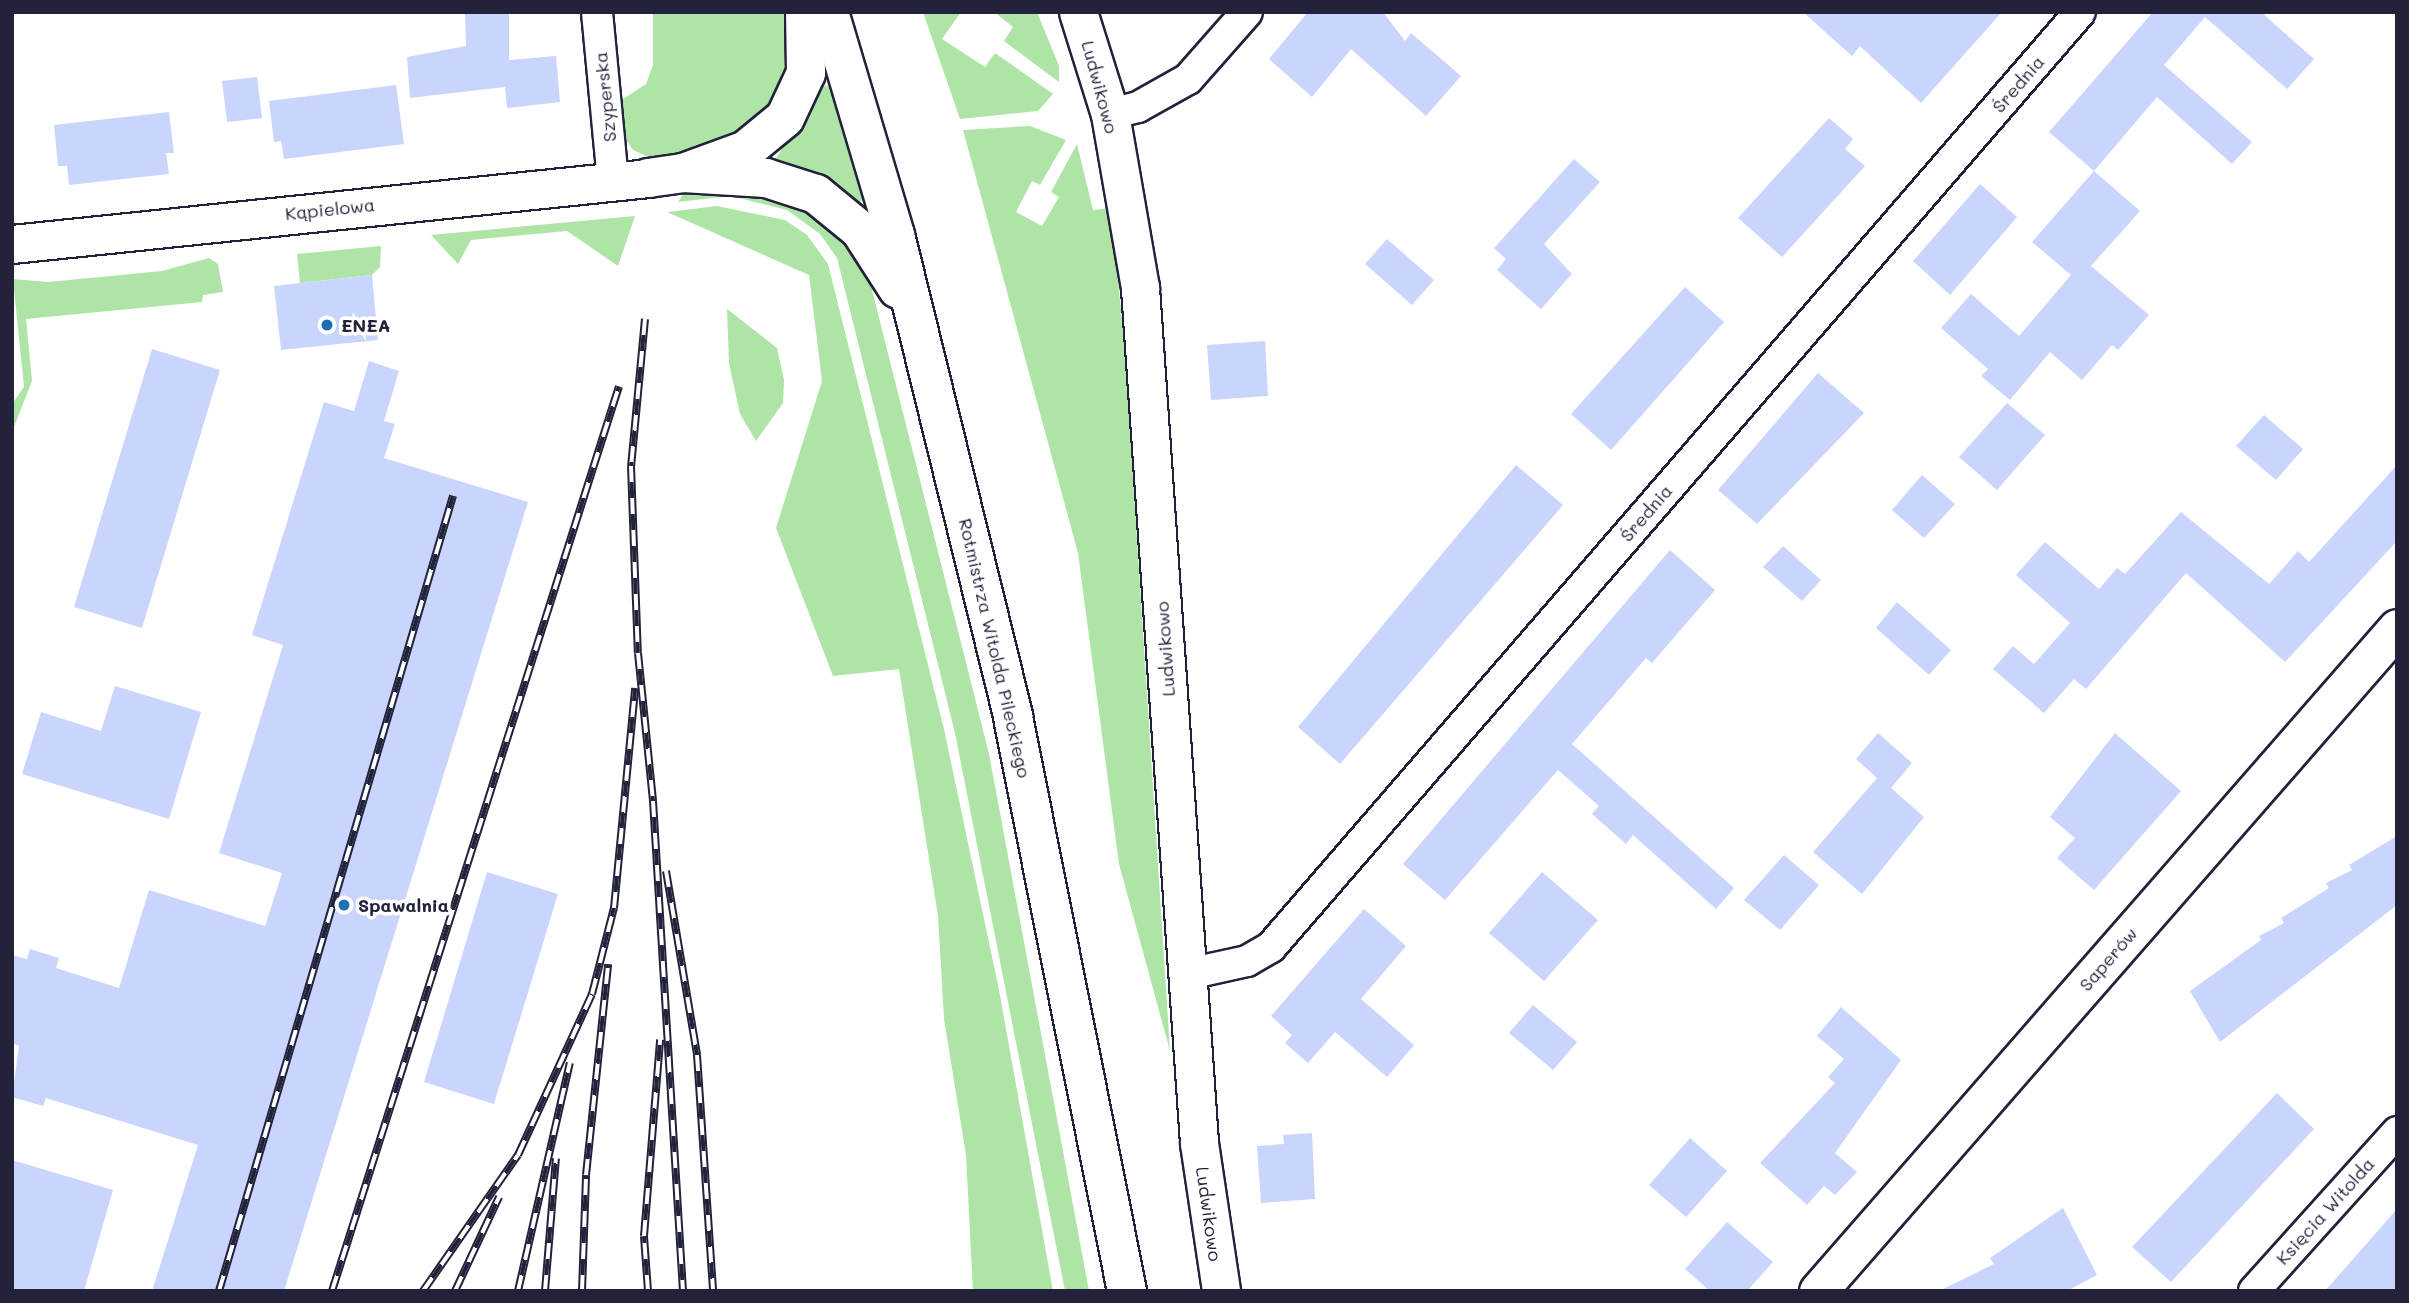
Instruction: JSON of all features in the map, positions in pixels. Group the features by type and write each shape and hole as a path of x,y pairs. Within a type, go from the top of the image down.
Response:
{"main road":[{"path":"648,177 747,150 785,118 806,73 805,12"},
{"name":"Rotmistrza Witolda Pileckiego","path":"829,12 921,341 1013,717 1127,1291"},
{"path":"648,177 785,181 829,202 878,257 921,341"}],"street":[{"name":"Szyperska","path":"597,12 648,177"},
{"name":"Ludwikowo","path":"1079,12 1110,114 1140,288 1199,1143 1221,1291"},
{"path":"1110,114 1138,107 1188,79 1247,12"},
{"name":"Średnia","path":"1188,974 1247,961 1271,947 2080,12"},
{"name":"Kąpielowa","path":"12,244 648,177"},
{"name":"Saperów","path":"1818,1291 2397,628"},
{"name":"Księcia Witolda","path":"2254,1291 2397,1132"}],"green space":[{"path":"653,12 788,12 790,78 761,122 703,153 651,158 633,150 625,138 620,101 646,84 653,65"},
{"path":"923,12 961,12 942,39 985,67 995,53 1053,94 1038,111 960,119"},
{"path":"994,12 1037,12 1059,66 1059,82 1004,41 1013,27"},
{"path":"830,85 864,198 859,204 814,175 775,160 821,87"},
{"path":"1030,126 1066,140 1040,185 1032,181 1016,212 1042,226 1059,197 1051,192 1077,144 1093,210 1110,208 1124,337 1170,1051 1119,864 1078,553 963,130"},
{"path":"710,189 770,191 833,225 868,274 989,754 1089,1291 1065,1291 955,733 837,258 820,234 787,210 731,196 678,202 684,193"},
{"path":"717,206 785,220 807,235 828,264 944,729 999,990 1053,1291 973,1291 966,1155 944,1019 938,916 899,669 833,676 776,528 822,381 809,275 667,212"},
{"path":"635,216 618,266 567,231 471,240 458,264 431,235"},
{"path":"381,246 380,267 372,275 300,283 297,254"},
{"path":"209,258 218,264 223,292 203,295 202,302 26,319 32,381 12,432 12,404 24,387 13,279 48,282 162,271"},
{"path":"727,309 777,348 784,380 783,403 756,441 740,414 729,363"}],"building":[{"path":"465,12 509,12 509,60 556,56 560,102 507,108 505,87 410,98 407,57 466,46"},
{"path":"1308,12 1383,12 1405,41 1411,33 1461,76 1426,116 1351,49 1312,97 1269,59"},
{"path":"1803,12 2002,12 1921,103 1860,46 1852,56"},
{"path":"2153,12 2261,12 2314,59 2287,89 2205,17 2164,65 2252,142 2232,164 2157,97 2094,171 2049,132"},
{"path":"257,77 262,118 227,122 222,81"},
{"path":"396,85 404,144 284,159 281,141 274,142 269,101"},
{"path":"169,112 174,153 166,153 169,174 69,185 67,166 58,166 54,125"},
{"path":"1829,118 1853,139 1845,149 1865,166 1782,257 1738,218"},
{"path":"1574,159 1600,182 1544,244 1572,274 1541,309 1497,270 1506,259 1494,248"},
{"path":"2094,171 2140,211 2091,266 2149,315 2118,350 2112,345 2082,380 2050,352 2010,400 1981,376 1988,369 1941,328 1971,294 2019,336 2071,275 2032,242"},
{"path":"1980,184 2017,217 1950,295 1913,261"},
{"path":"1387,239 1434,280 1412,305 1365,264"},
{"name":"ENEA","path":"372,275 378,340 281,350 274,286"},
{"path":"1685,287 1724,322 1611,450 1571,414"},
{"path":"1265,341 1268,396 1211,400 1207,345"},
{"path":"152,349 220,370 142,628 74,607"},
{"path":"369,361 399,371 384,421 395,424 384,458 528,502 284,1291 152,1291 198,1145 46,1098 43,1106 12,1097 19,1046 12,1043 12,955 27,959 30,949 59,958 56,968 119,988 149,890 265,926 282,873 219,853 283,645 252,635 324,402 354,411"},
{"path":"1818,373 1864,413 1757,524 1718,490"},
{"path":"2007,403 2045,435 1997,490 1959,457"},
{"path":"2264,415 2303,449 2276,480 2236,446"},
{"path":"1516,465 1563,505 1340,764 1298,727"},
{"path":"2397,465 2397,541 2285,662 2186,573 2086,689 2074,679 2044,713 1993,669 2013,646 2034,664 2070,623 2016,575 2045,542 2099,589 2117,568 2125,574 2181,512 2269,584 2298,551 2309,562"},
{"path":"1922,475 1955,504 1924,538 1892,510"},
{"path":"1783,546 1821,580 1802,601 1763,567"},
{"path":"1670,550 1715,590 1652,663 1646,658 1572,744 1734,888 1716,909 1633,835 1626,844 1592,814 1599,806 1558,770 1445,900 1403,864"},
{"path":"1897,602 1951,650 1929,675 1876,628"},
{"path":"115,686 201,712 169,819 22,774 41,712 101,731"},
{"path":"1878,733 1912,763 1891,788 1924,817 1862,894 1813,852 1877,778 1856,759"},
{"path":"2115,733 2181,791 2094,890 2057,858 2075,838 2050,817"},
{"path":"2397,836 2397,905 2220,1042 2190,991 2261,940 2259,936 2284,923 2281,918 2329,888 2326,883 2352,870 2349,865"},
{"path":"1784,855 1819,885 1780,930 1744,900"},
{"path":"487,872 558,894 494,1104 424,1082"},
{"path":"1542,872 1598,920 1544,981 1489,933"},
{"path":"1364,909 1406,946 1361,999 1414,1045 1387,1077 1335,1032 1308,1063 1285,1043 1292,1035 1271,1016"},
{"path":"1533,1005 1577,1042 1553,1070 1509,1033"},
{"path":"1841,1007 1901,1060 1835,1153 1857,1172 1835,1195 1824,1186 1807,1205 1760,1163 1835,1083 1828,1077 1844,1059 1817,1036"},
{"path":"2277,1093 2314,1129 2171,1282 2132,1247"},
{"path":"1312,1133 1315,1199 1261,1203 1257,1146 1284,1144 1283,1135"},
{"path":"1690,1138 1727,1171 1686,1217 1649,1185"},
{"path":"12,1160 113,1190 84,1291 12,1291"},
{"path":"2063,1208 2097,1275 2067,1291 1939,1291 1994,1264 1990,1258"},
{"path":"2397,1209 2397,1291 2325,1291"},
{"path":"1727,1222 1773,1262 1747,1291 1710,1291 1685,1269"}],"railway":[{"path":"645,319 631,466 638,653 653,801 683,1291"},
{"path":"332,1291 619,386"},
{"path":"219,1291 453,496"},
{"path":"423,1291 518,1155 592,994 614,908 635,688"},
{"path":"666,871 697,1055 713,1291"},
{"path":"582,1291 586,1175 608,964"},
{"path":"648,1291 644,1236 660,1040"},
{"path":"518,1291 570,1063"},
{"path":"545,1291 556,1158"},
{"path":"455,1291 499,1197"}],"place":[{"name":"ENEA","path":"327,325"},
{"name":"Spawalnia","path":"344,905"}]}
